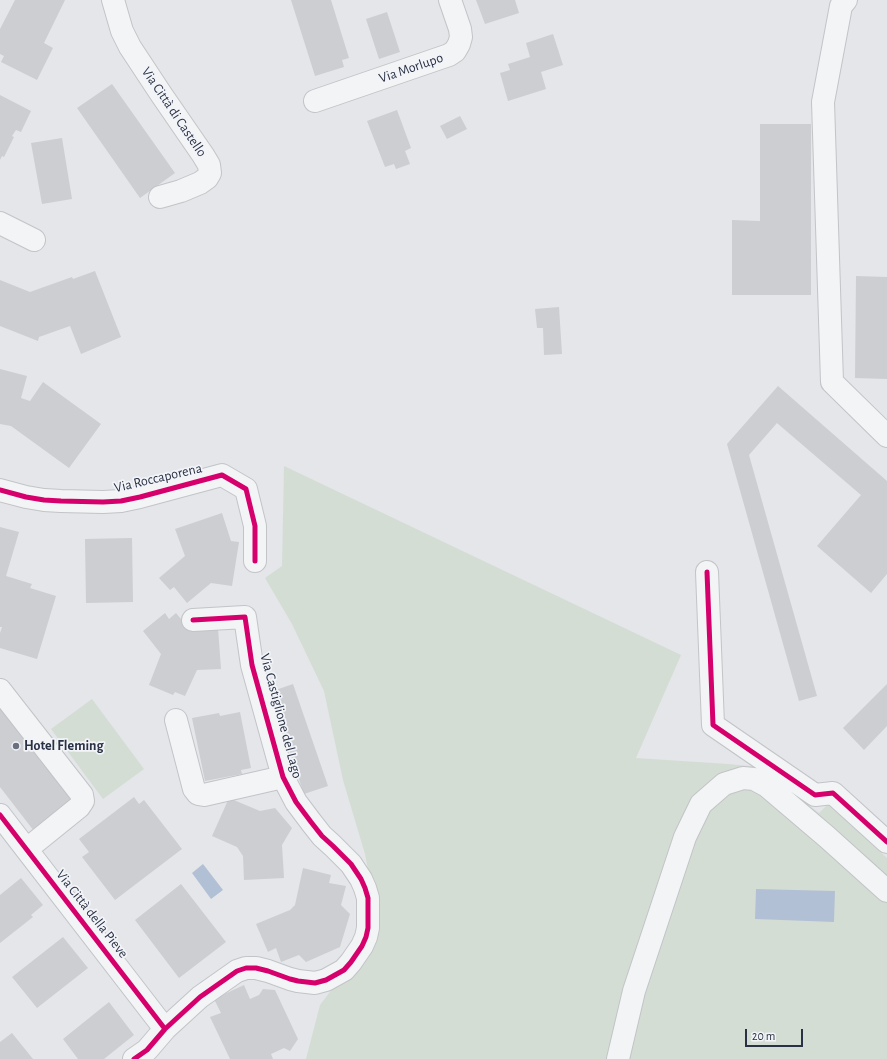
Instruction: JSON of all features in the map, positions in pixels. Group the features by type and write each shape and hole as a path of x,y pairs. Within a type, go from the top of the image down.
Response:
{"street":[{"name":"Via Città di Castello","path":"113,0 122,31 130,47 209,165 210,173 207,178 200,183 181,191 160,197"},
{"name":"Via Morlupo","path":"315,101 449,55 455,51 461,37 460,29 450,0"},
{"path":"846,0 841,6 823,102 832,382 887,436"},
{"path":"0,223 34,240"},
{"name":"Via Roccaporena","path":"0,490 44,500 103,502 121,501 222,475 246,489 255,526 255,561"},
{"path":"707,572 713,725 815,795 833,793 887,842"},
{"name":"Via Castiglione del Lago","path":"134,1059 147,1050 165,1029 200,997 238,971 246,968 256,968 290,979 308,982 326,980 344,970 351,962 362,946 368,928 368,898 361,879 351,864 322,836 311,822 296,802 283,776 252,665 245,617 193,620"},
{"path":"0,690 82,795 83,801 79,807 27,849"},
{"path":"176,720 194,789 198,794 204,795 283,776"},
{"path":"618,1059 634,991 685,837 701,804 724,784 743,778 754,779 767,786 887,891"},
{"name":"Via Città della Pieve","path":"0,814 165,1029"}],"shaded area":[{"path":"284,466 681,655 636,758 760,767 819,813 828,804 887,858 887,1059 306,1059 320,1005 379,927 365,854 343,780 324,691 292,624 265,578 282,566"},
{"path":"92,699 144,769 103,799 51,729"}],"water":[{"path":"203,864 223,890 211,899 192,873"},
{"path":"756,889 835,891 834,922 755,919"}],"building":[{"path":"15,0 65,0 44,43 53,48 37,80 1,62 4,56 0,54 0,29"},
{"path":"291,0 331,0 349,58 342,60 344,67 315,76"},
{"path":"476,0 515,0 519,13 485,24"},
{"path":"387,12 400,52 379,59 366,19"},
{"path":"553,34 563,65 541,72 546,89 508,101 500,73 510,70 508,64 530,57 526,43"},
{"path":"112,84 175,173 140,198 77,108"},
{"path":"0,95 31,111 21,132 16,130 12,136 14,137 4,157 2,156 0,160"},
{"path":"397,110 411,148 405,151 410,164 396,169 394,164 385,167 367,121"},
{"path":"460,116 467,129 447,139 440,126"},
{"path":"760,124 811,124 811,295 732,295 732,220 760,221"},
{"path":"62,138 72,199 42,204 31,143"},
{"path":"95,271 121,337 81,354 70,326 39,337 38,341 0,326 0,280 30,292 72,277 73,279"},
{"path":"856,276 887,277 887,379 855,378"},
{"path":"559,307 562,354 544,355 543,328 537,328 535,309"},
{"path":"0,369 27,376 21,398 30,401 43,382 101,424 69,468 11,426 0,424"},
{"path":"778,386 887,481 887,574 871,593 817,546 861,495 777,423 749,455 817,696 799,701 727,444"},
{"path":"222,513 231,541 239,542 232,586 211,583 187,603 174,587 170,590 159,578 185,556 175,529"},
{"path":"0,527 19,532 6,576 32,584 30,588 56,596 37,659 0,648 0,633 2,627 0,627"},
{"path":"132,538 133,602 86,603 85,539"},
{"path":"165,613 169,619 176,613 190,630 218,628 221,669 197,670 185,696 175,692 173,695 149,685 161,654 143,631"},
{"path":"293,684 328,786 304,794 270,692"},
{"path":"887,684 887,726 864,750 843,728"},
{"name":"Hotel Fleming","path":"0,704 74,801 34,831 0,787"},
{"path":"240,712 251,768 241,770 242,774 205,781 192,718 219,713 220,716"},
{"path":"134,797 139,804 144,800 182,849 115,900 82,857 89,852 79,839"},
{"path":"229,798 260,811 275,808 292,828 282,845 284,878 244,880 243,856 237,847 212,836"},
{"path":"303,868 331,875 329,883 346,886 341,905 350,914 340,947 306,962 299,955 281,962 276,948 268,952 256,924 290,910 295,905"},
{"path":"21,878 43,905 31,915 33,917 0,943 0,895"},
{"path":"181,884 226,942 179,978 135,920"},
{"path":"63,937 88,968 37,1008 12,977"},
{"path":"244,985 250,999 259,995 263,989 275,990 298,1039 290,1051 284,1048 271,1054 273,1059 230,1059 210,1017 221,1013 214,999"},
{"path":"109,1002 134,1035 104,1059 78,1059 63,1039"},
{"path":"12,1033 33,1059 0,1059 0,1042"}],"cycle path":[{"path":"0,490 44,500 103,502 121,501 222,475 246,489 255,526 255,561"},
{"path":"707,572 713,725 815,795 833,793 887,842"},
{"path":"134,1059 147,1050 165,1029 200,997 237,971 246,968 256,968 298,981 315,983 326,980 344,970 351,962 362,946 368,928 368,898 361,879 351,864 322,836 311,822 296,802 283,777 252,665 245,617 193,620"},
{"path":"0,815 165,1029"}],"place":[{"name":"Hotel Fleming","path":"16,746"}]}
